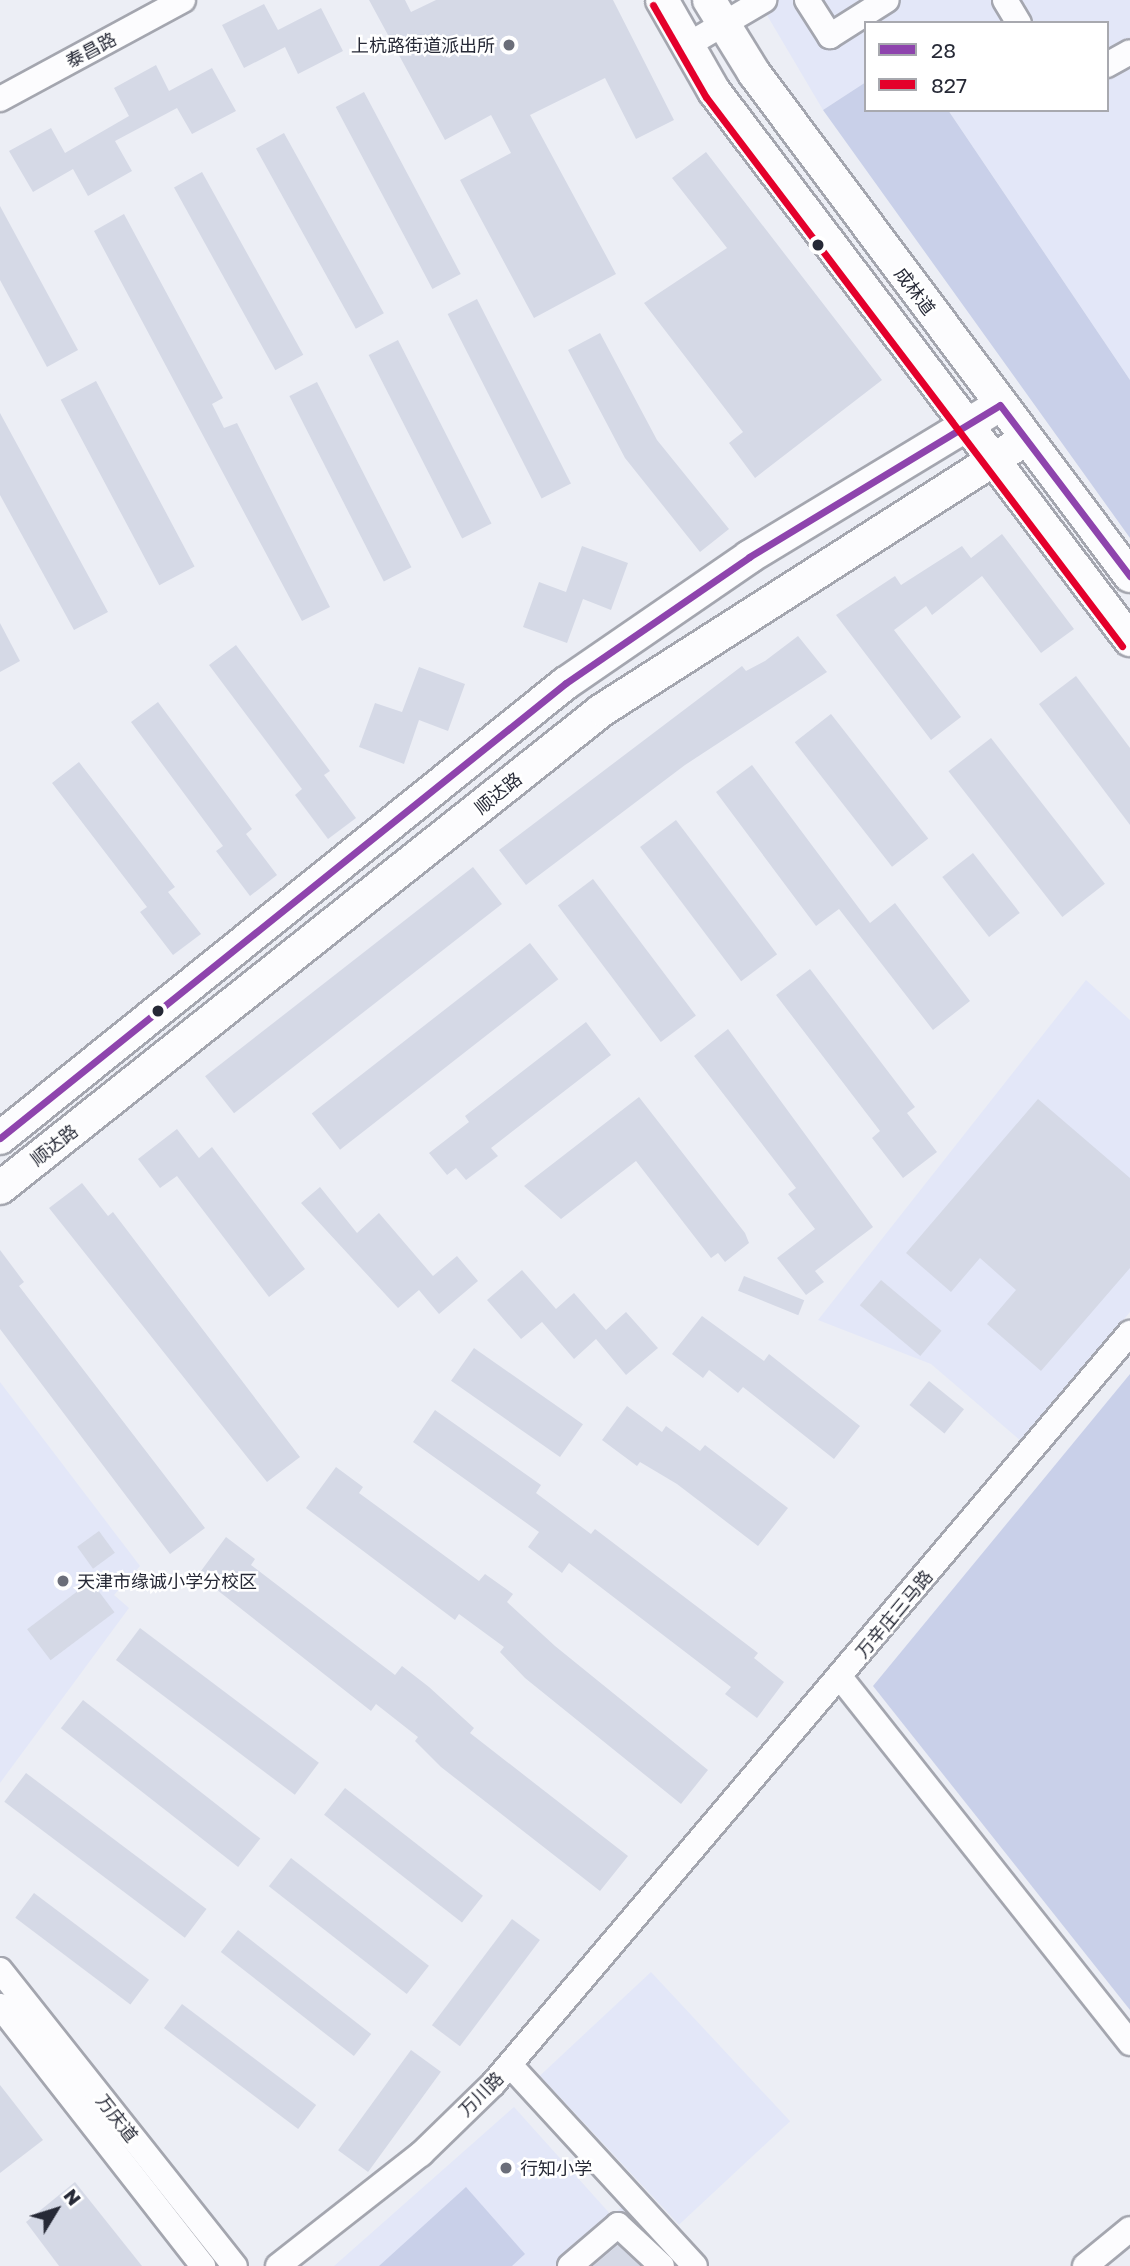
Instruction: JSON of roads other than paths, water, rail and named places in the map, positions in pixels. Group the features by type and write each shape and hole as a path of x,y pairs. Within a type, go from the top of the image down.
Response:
{"main road":[{"path":"662,0 686,47 964,426 1130,640"},
{"name":"成林道","path":"715,12 1000,405 1130,576"},
{"path":"0,1138 566,683 749,557 1000,405"},
{"name":"顺达路","path":"0,1188 602,710 1026,439"}],"street":[{"name":"泰昌路","path":"0,81 149,0"},
{"name":"泰昌路","path":"0,99 183,0"},
{"path":"686,47 715,12 764,0"},
{"path":"807,0 830,36 887,0"},
{"path":"1005,0 1018,21"},
{"path":"1109,64 1130,52"},
{"name":"万辛庄三马路","path":"657,1895 1130,1333"},
{"path":"840,1677 1130,2043"},
{"name":"万川路","path":"278,2266 421,2154 510,2064 657,1895"},
{"name":"万庆道","path":"0,1970 235,2266"},
{"name":"万庆道","path":"0,2006 203,2266"},
{"path":"510,2064 695,2266"},
{"path":"569,2266 618,2225 662,2266"},
{"path":"1086,2266 1130,2229"}],"place":[{"name":"上杭路街道派出所","path":"509,45"},
{"name":"天津市缘诚小学分校区","path":"63,1581"},
{"name":"行知小学","path":"506,2168"}]}
